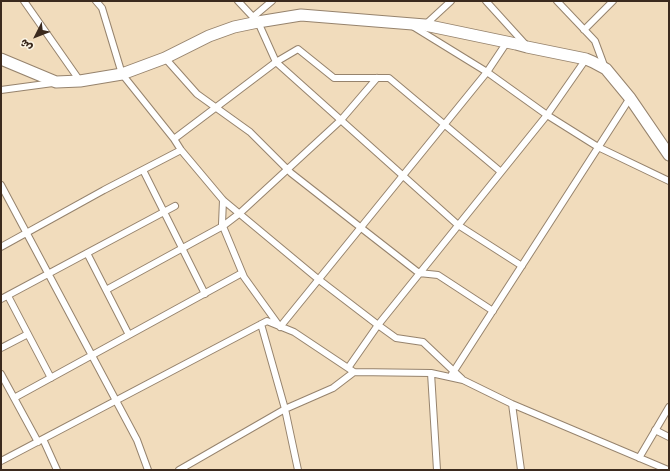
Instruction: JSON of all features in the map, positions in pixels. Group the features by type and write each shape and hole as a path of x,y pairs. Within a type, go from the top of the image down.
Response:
{"highway":[{"path":"1,59 56,82 80,81 122,74 165,58 209,36 255,20 301,15 425,25 586,59 593,62 606,69 630,98 669,155"}],"street":[{"path":"24,1 80,81"},
{"path":"96,1 102,8 122,74 181,150 223,200 318,279 396,338 422,342 452,374 512,404 668,470"},
{"path":"238,1 255,20 276,62 458,225 522,266"},
{"path":"255,20 272,1"},
{"path":"425,25 451,1"},
{"path":"486,1 527,47"},
{"path":"557,1 594,41 606,69"},
{"path":"584,30 613,1"},
{"path":"409,24 487,72 547,115 598,147 669,181"},
{"path":"280,327 487,72 507,42"},
{"path":"174,140 276,62 298,49 334,78 389,78 501,172"},
{"path":"165,58 197,94 250,132 288,169 419,273 438,275 492,312"},
{"path":"348,368 378,325 547,115 586,59"},
{"path":"106,290 223,226 240,214 341,120 377,78"},
{"path":"1,90 56,82"},
{"path":"452,374 630,98"},
{"path":"1,247 181,150"},
{"path":"142,170 205,294"},
{"path":"1,185 137,440 148,470"},
{"path":"223,200 222,224 242,273 280,327"},
{"path":"1,299 175,206"},
{"path":"87,253 129,336"},
{"path":"14,398 242,273"},
{"path":"8,296 51,378"},
{"path":"1,461 267,321 294,332 354,372 452,374"},
{"path":"261,324 285,409 298,470"},
{"path":"1,348 28,334"},
{"path":"179,470 285,409 333,388 354,372"},
{"path":"431,373 437,470"},
{"path":"1,374 57,470"},
{"path":"512,404 521,470"},
{"path":"639,458 669,407"},
{"path":"655,430 669,437"}]}
